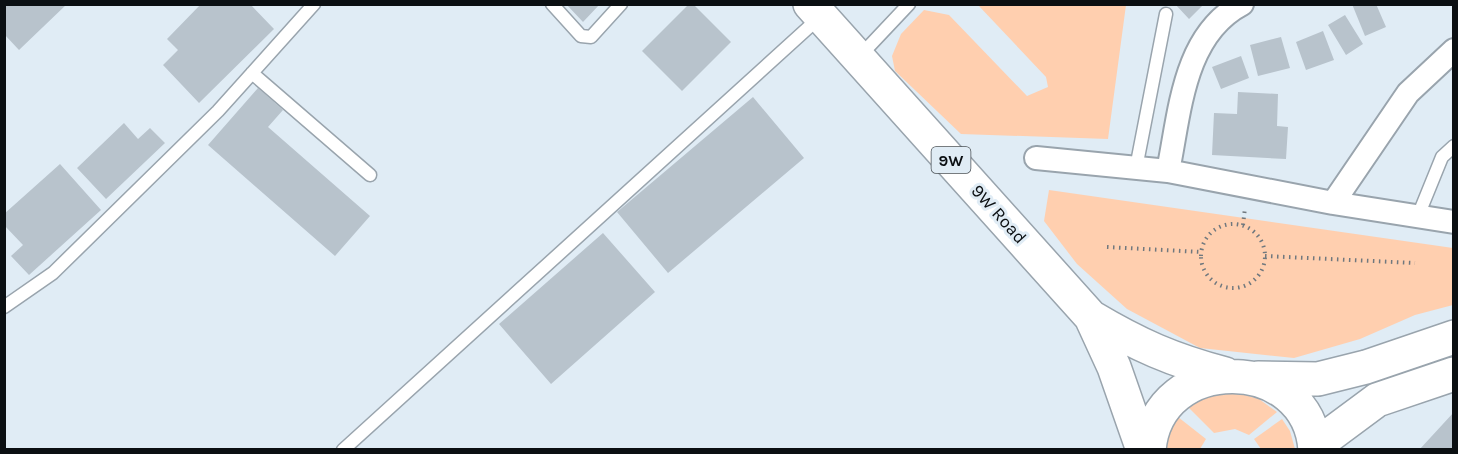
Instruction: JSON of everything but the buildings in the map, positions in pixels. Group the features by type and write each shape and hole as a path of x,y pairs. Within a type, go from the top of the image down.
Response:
{"highway":[{"name":"9W Road","path":"815,10 1091,316"},
{"path":"1091,316 1147,349 1175,361 1276,387 1295,403 1308,423 1316,448 1377,400 1454,374"},
{"path":"1091,316 1114,367 1143,450"},
{"path":"1149,450 1150,439 1160,415 1177,394 1200,381 1240,376 1318,379 1366,367 1454,337"}],"street":[{"path":"1168,171 1188,72 1205,35 1233,9 1242,4"},
{"path":"1333,203 1408,93 1454,50"},
{"path":"1036,158 1168,171 1333,203 1454,222"}],"lane":[{"path":"4,307 53,273 218,111 314,4"},
{"path":"552,4 581,36 586,38 591,37 621,4"},
{"path":"858,58 909,4"},
{"path":"344,450 815,10"},
{"path":"1136,168 1166,14"},
{"path":"252,73 370,175"},
{"path":"1418,216 1442,157 1454,146"}],"path":[{"path":"1229,224 1243,225 1253,231 1260,239 1265,256 1263,267 1255,279 1236,288 1224,288 1208,277 1203,268 1201,252 1211,233 1229,224"},
{"path":"1107,247 1201,252"},
{"path":"1265,256 1415,263"}],"shaded area":[{"path":"978,5 1126,5 1108,139 961,134 895,71 892,56 901,34 924,10 949,15 1027,96 1048,87 1046,77"},
{"path":"1049,190 1453,248 1453,305 1415,315 1360,339 1294,358 1200,348 1127,309 1077,264 1044,221"},
{"path":"1238,393 1259,399 1277,412 1249,435 1235,429 1214,433 1189,408 1206,398"},
{"path":"1178,417 1206,439 1200,449 1166,450 1168,437"},
{"path":"1282,419 1290,431 1295,449 1261,449 1254,439"}]}
